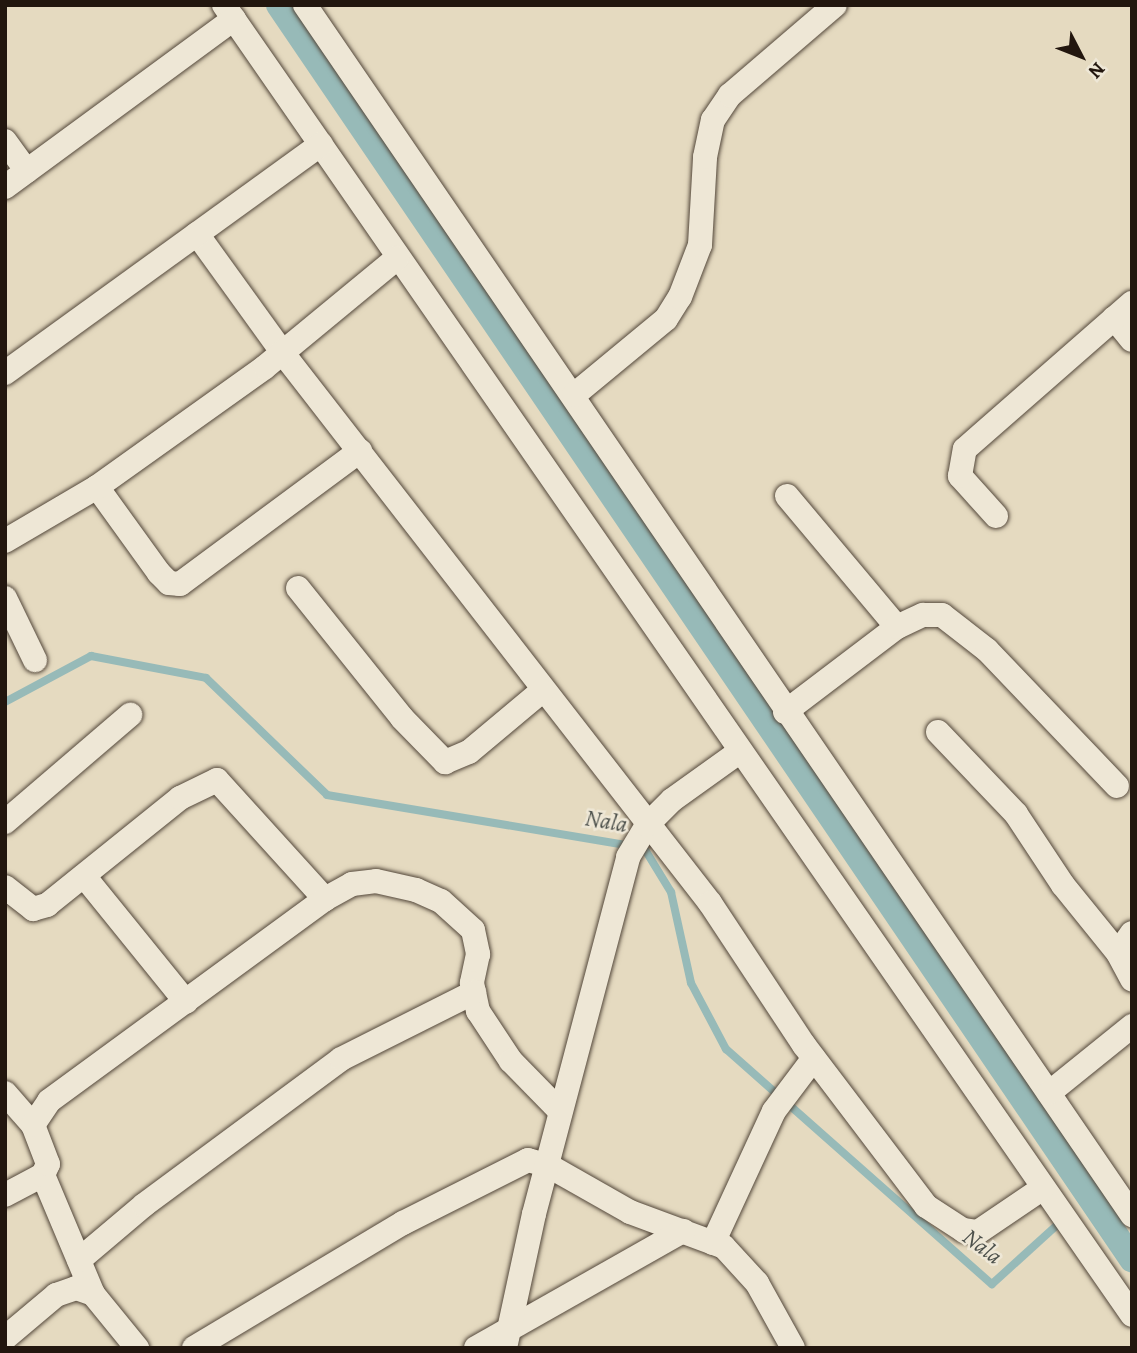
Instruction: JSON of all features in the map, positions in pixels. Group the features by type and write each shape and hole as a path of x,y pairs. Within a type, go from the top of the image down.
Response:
{"street":[{"path":"305,5 574,395 785,712 1132,1215"},
{"path":"574,395 666,318 680,298 700,245 705,157 713,120 730,95 835,5"},
{"path":"5,187 229,12 739,752 1132,1315"},
{"path":"5,141 27,171"},
{"path":"5,373 321,144"},
{"path":"197,234 282,352 542,691 638,839 710,903 742,958 892,1166 926,1206 964,1230 978,1232 1050,1198"},
{"path":"5,541 97,487 282,352 397,258"},
{"path":"996,516 960,476 965,449 1123,311 1132,340"},
{"path":"97,487 159,573 169,583 180,583 360,451"},
{"path":"787,496 897,627"},
{"path":"298,588 402,718 445,762 469,752 542,691"},
{"path":"5,598 35,660"},
{"path":"785,712 897,627 923,615 942,615 962,628 1117,786"},
{"path":"5,822 130,715"},
{"path":"938,732 1016,814 1063,885 1125,943 1132,979"},
{"path":"508,1336 560,1111 638,839 672,800 739,752"},
{"path":"5,887 33,909 47,905 180,798 218,780 324,899"},
{"path":"84,876 186,1002"},
{"path":"33,1125 49,1101 324,899 352,884 376,881 441,901 472,930 478,954 474,992 490,1035 560,1111"},
{"path":"79,1261 144,1205 341,1059 474,992"},
{"path":"1049,1093 1132,1026"},
{"path":"713,1243 774,1111 814,1058"},
{"path":"5,1093 33,1125 48,1164 43,1175 5,1195"},
{"path":"198,1347 286,1290 506,1168 528,1160 549,1166 630,1212 713,1243 743,1265 793,1348"},
{"path":"43,1175 93,1294 137,1348"},
{"path":"475,1348 508,1336 683,1231"},
{"path":"5,1338 56,1295 76,1288 93,1294"}],"waterway":[{"path":"279,5 1132,1259"},
{"name":"Nala","path":"5,702 91,656 206,678 327,795 644,848 671,892 691,983 726,1049 992,1284 1057,1225"}]}
